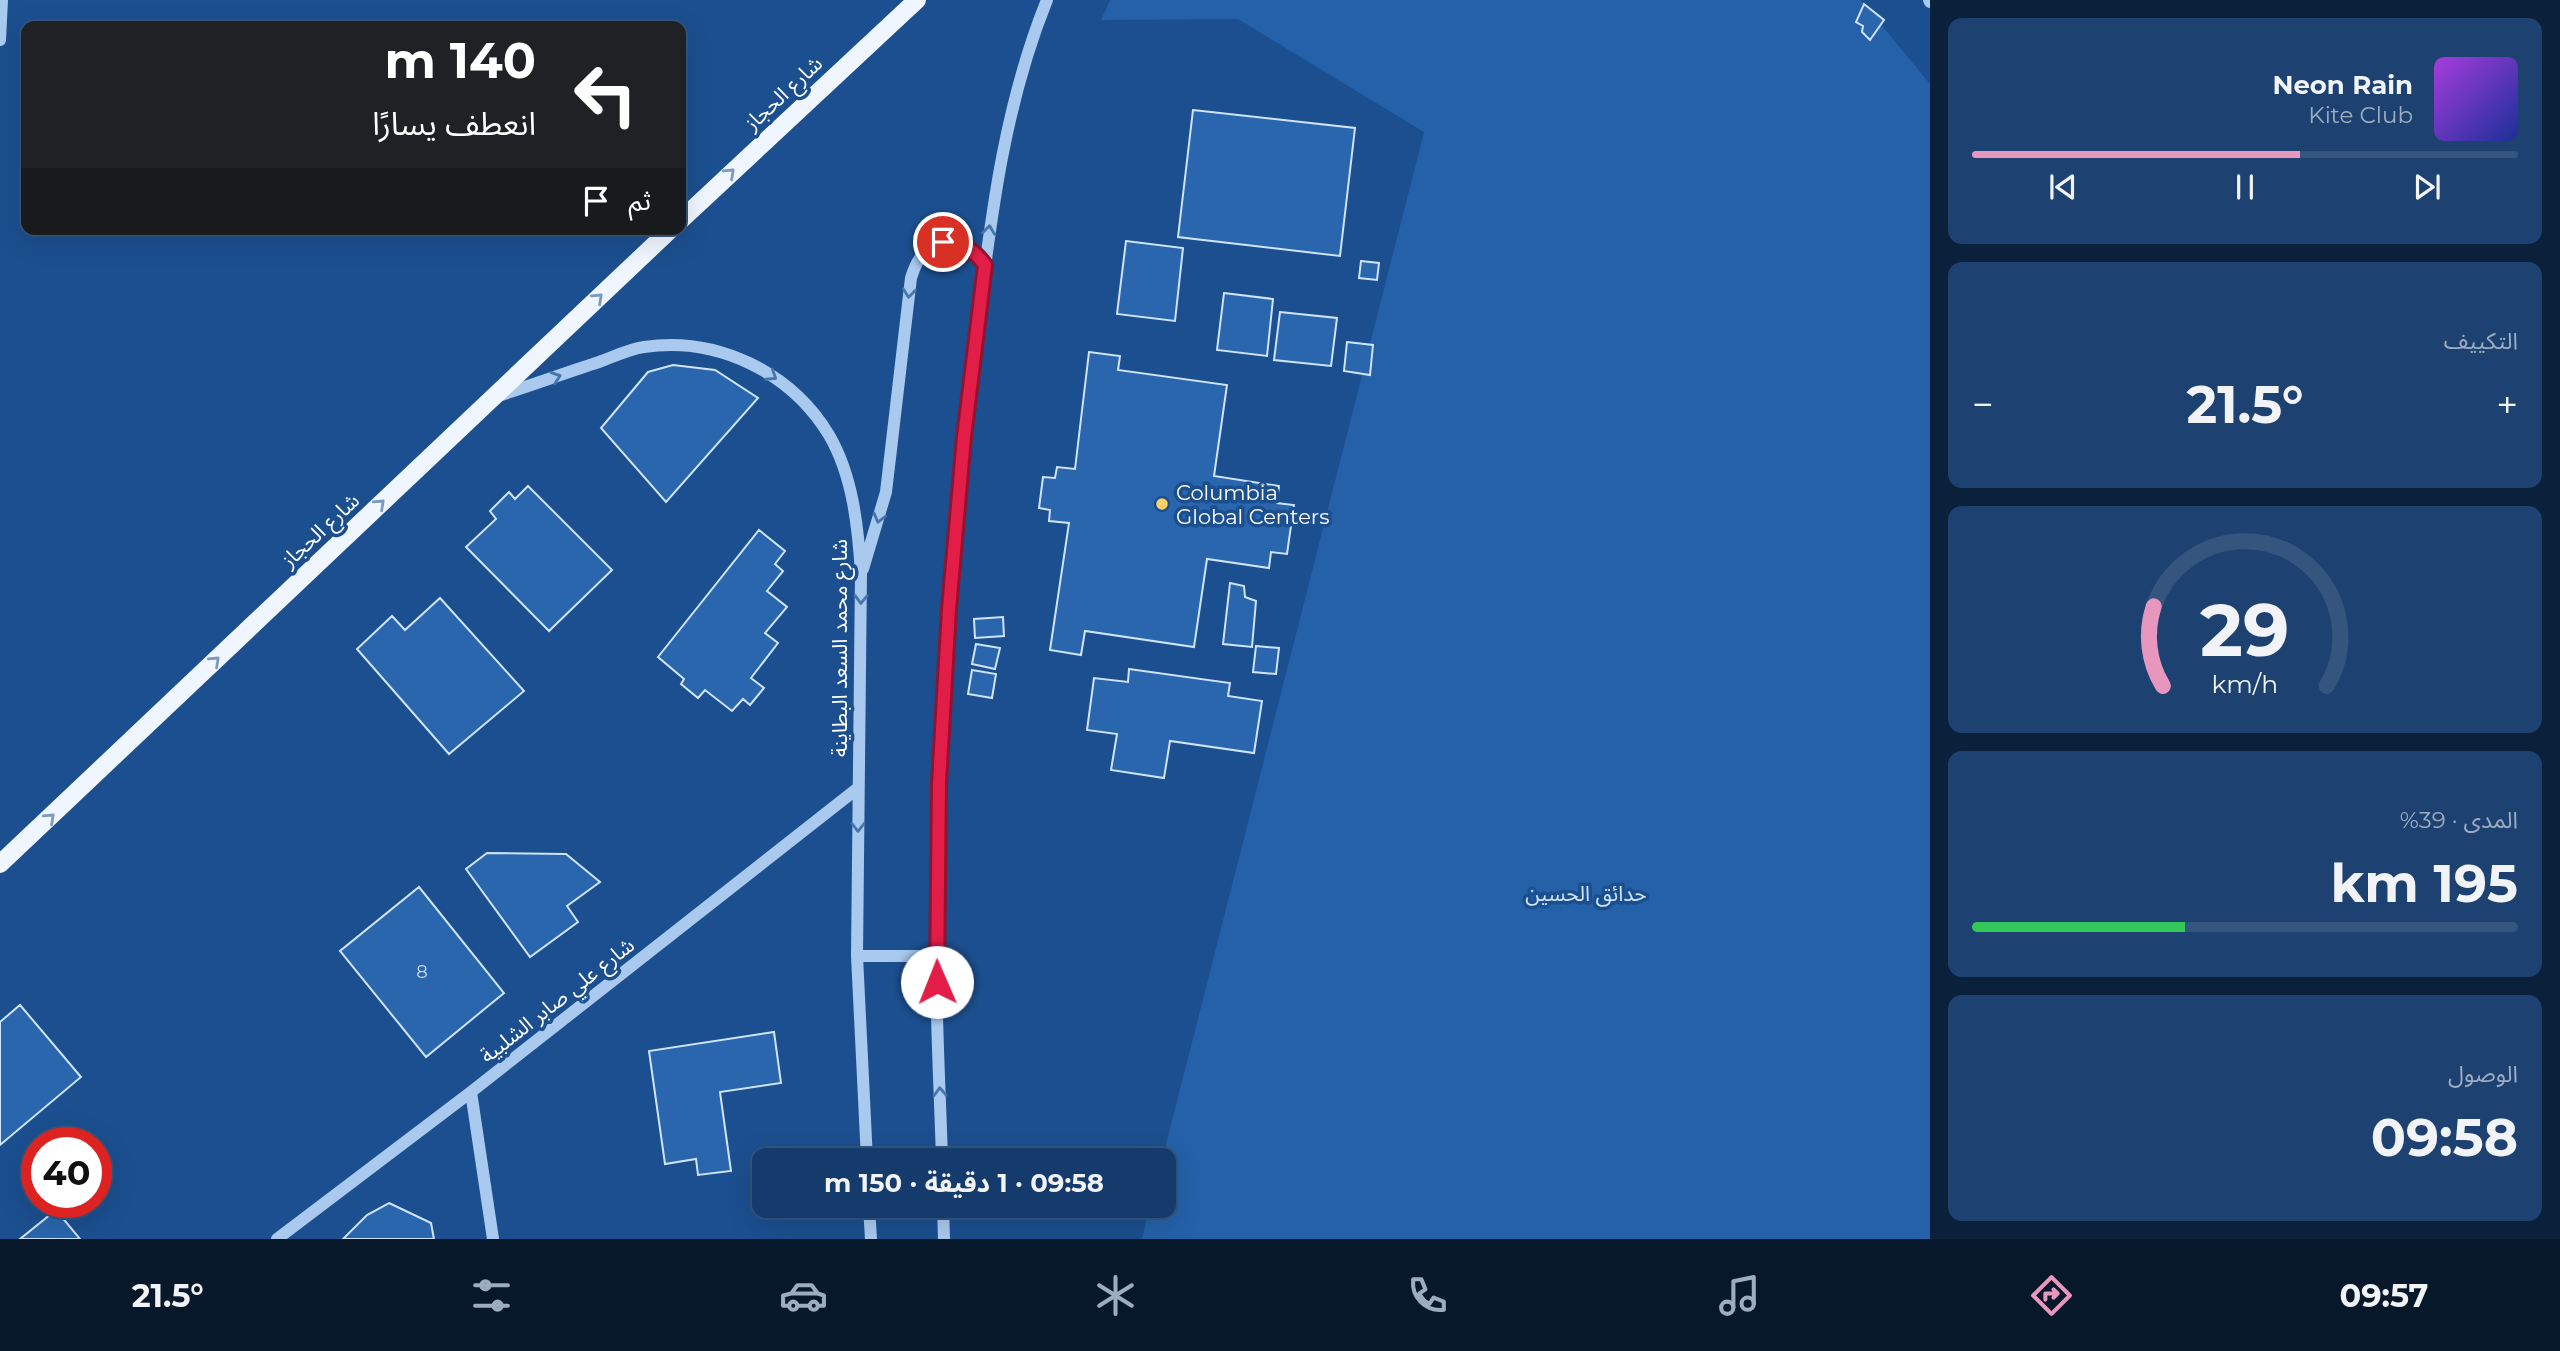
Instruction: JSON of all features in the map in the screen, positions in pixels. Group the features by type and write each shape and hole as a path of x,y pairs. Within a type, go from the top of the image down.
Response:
{"main road":[{"name":"شارع الحجاز","path":"686,215 917,0"},
{"name":"شارع الحجاز","path":"0,864 665,235"}],"street":[{"path":"0,40 2,0"},
{"path":"942,1148 936,956 939,783 949,609 964,437 993,202 1004,138 1020,76 1046,0"},
{"path":"861,573 886,492 911,278 916,261 927,249 943,242 960,243 974,251 985,265"},
{"name":"شارع محمد السعد البطاينة","path":"491,398 642,347 678,345 715,350 750,362 808,406 829,436 851,495 857,521 861,573 857,956 866,1148"},
{"name":"شارع علي صابر الشلبية","path":"277,1239 471,1092 858,788"},
{"path":"857,956 936,956"},
{"path":"471,1092 493,1239"},
{"path":"870,1218 871,1239"},
{"path":"943,1218 944,1239"}],"green space":[{"name":"حدائق الحسين","path":"1110,0 1861,0 1930,84 1930,1239 1142,1239 1147,1218 1176,1218 1176,1148 1165,1148 1424,132 1238,19 1101,20"}],"building":[{"path":"1864,4 1884,20 1870,40 1862,32 1863,26 1856,22"},
{"path":"1193,110 1355,128 1340,256 1178,237"},
{"path":"1126,241 1183,248 1175,321 1117,314"},
{"path":"1361,261 1379,263 1377,280 1359,278"},
{"path":"1224,293 1273,299 1267,356 1217,350"},
{"path":"1280,312 1337,318 1331,366 1274,360"},
{"path":"1347,342 1373,345 1370,375 1344,371"},
{"name":"Columbia Global Centers","path":"1089,352 1120,356 1118,370 1227,385 1214,476 1279,486 1277,503 1294,505 1287,554 1271,552 1269,568 1207,559 1194,647 1085,631 1081,655 1050,650 1069,523 1049,521 1050,510 1039,508 1043,477 1055,478 1057,467 1075,469"},
{"path":"673,365 715,370 758,398 666,502 601,428 648,372"},
{"path":"528,486 612,570 549,631 466,547 496,519 490,511 509,492 515,499"},
{"path":"759,530 785,551 775,564 783,571 767,591 787,607 765,633 778,643 751,678 764,688 750,705 743,699 732,711 705,690 698,698 681,684 684,679 658,657"},
{"path":"1230,583 1244,586 1245,597 1256,601 1252,647 1223,644"},
{"path":"440,598 524,691 449,754 357,649 392,616 405,630"},
{"path":"1003,617 1004,636 975,638 974,619"},
{"path":"976,644 1000,648 995,669 972,664"},
{"path":"1256,646 1279,648 1276,674 1253,672"},
{"path":"1129,669 1230,683 1228,696 1262,701 1254,753 1170,741 1164,778 1111,770 1117,734 1087,730 1094,678 1128,682"},
{"path":"972,670 996,674 992,698 968,694"},
{"path":"487,853 566,854 600,882 567,906 578,922 530,957 466,869"},
{"path":"419,887 504,993 426,1057 340,951"},
{"path":"20,1005 81,1077 0,1145 0,1022"},
{"path":"774,1032 781,1083 720,1092 731,1171 698,1175 696,1159 665,1164 649,1051"},
{"path":"389,1203 431,1223 434,1239 343,1239 367,1215"},
{"path":"46,1218 63,1218 80,1239 20,1239"}],"place":[{"name":"Columbia Global Centers","path":"1162,504"}],"route":[{"path":"937,982 939,783 949,609 964,437 985,265 974,251 960,243 943,242"}]}
